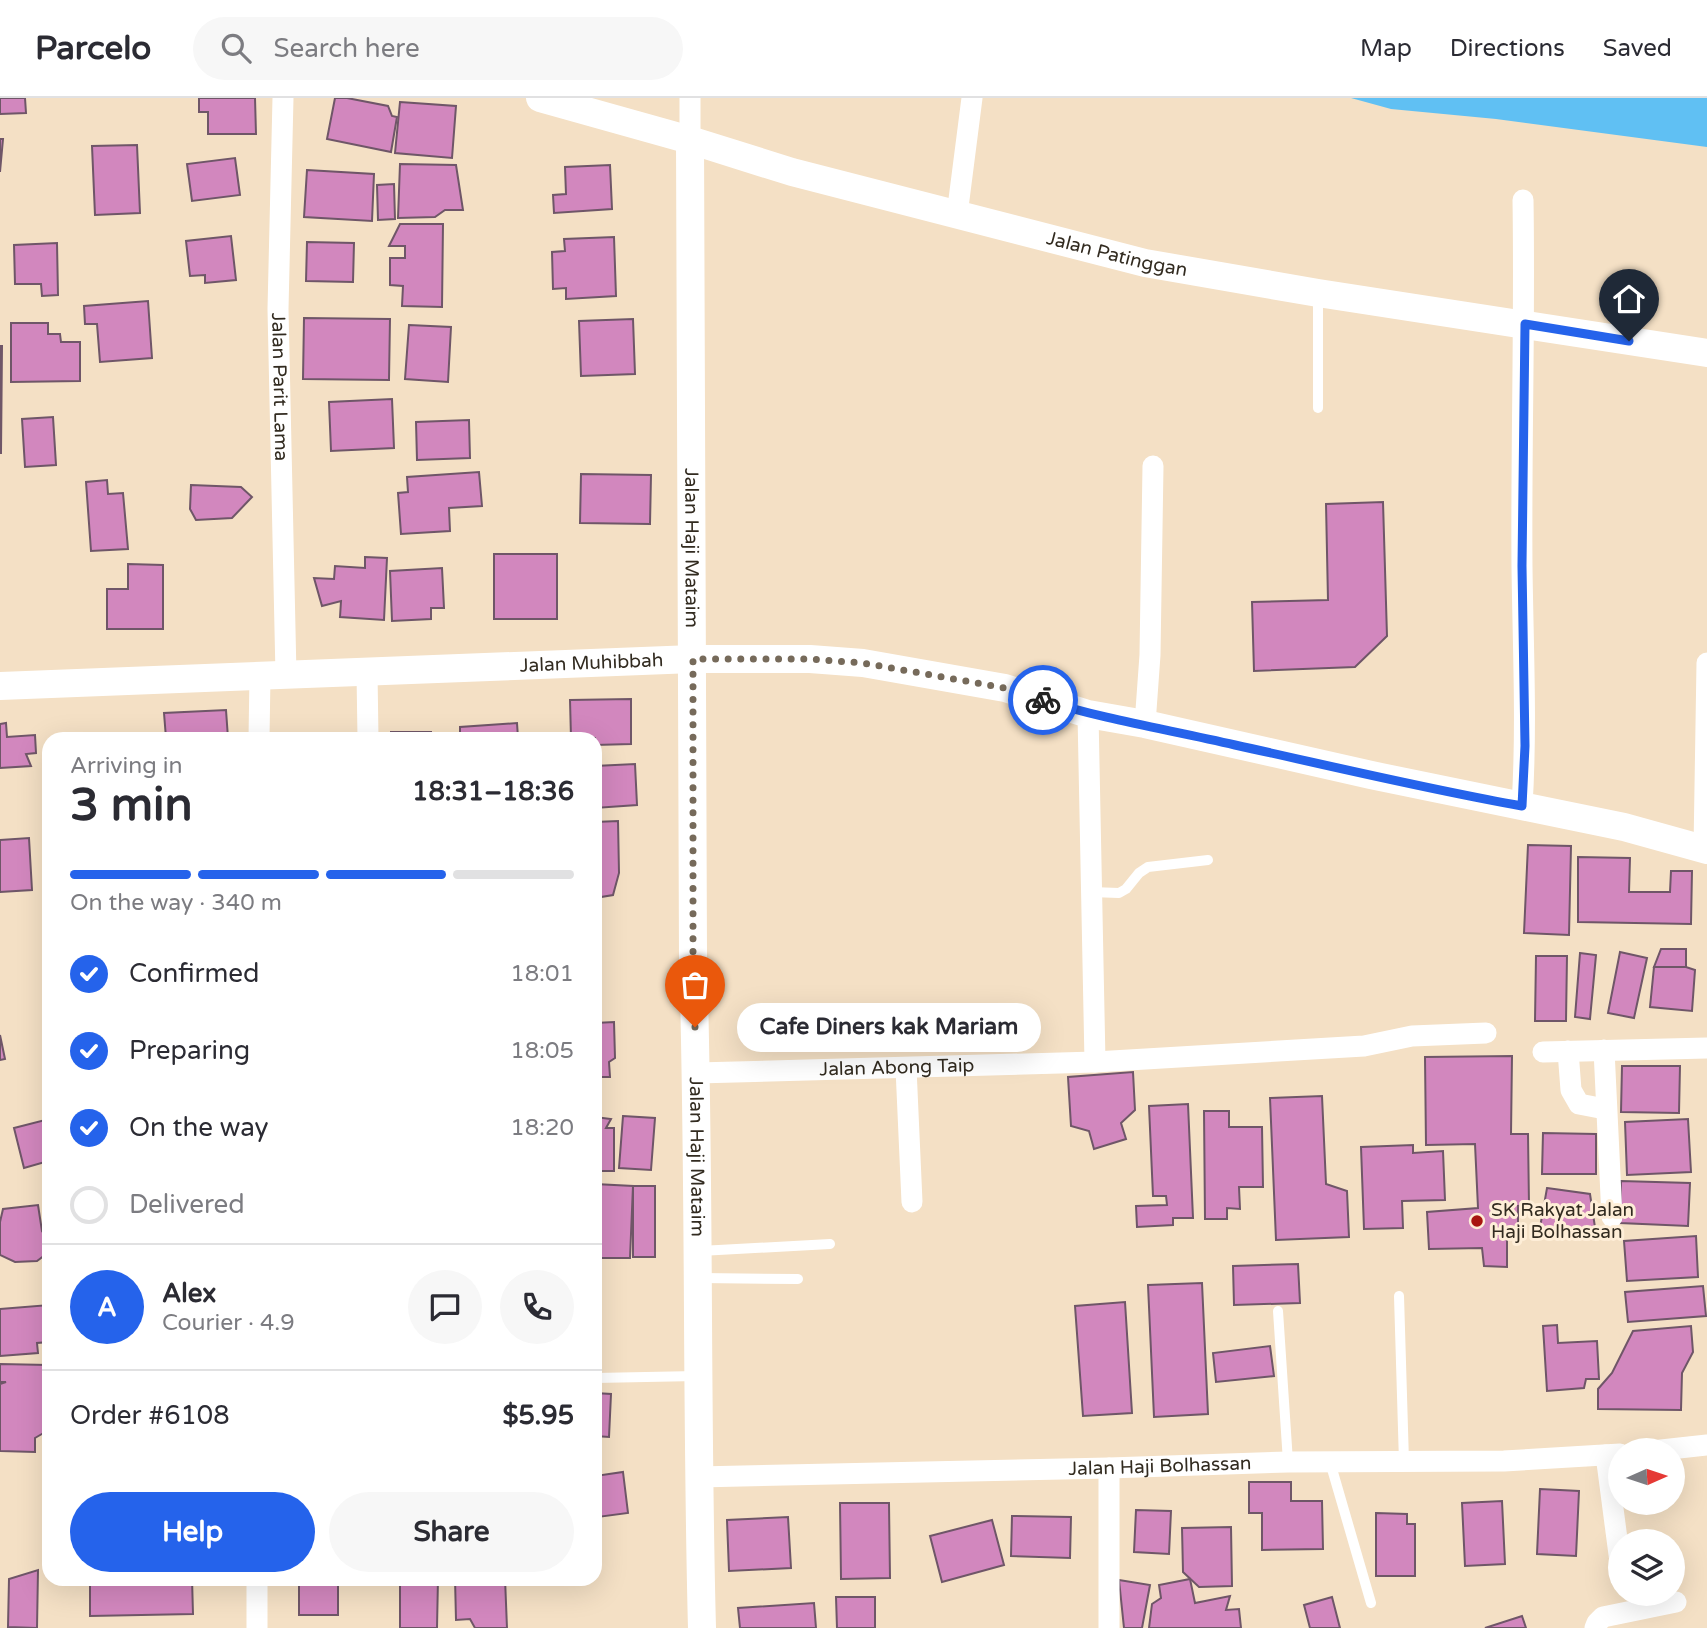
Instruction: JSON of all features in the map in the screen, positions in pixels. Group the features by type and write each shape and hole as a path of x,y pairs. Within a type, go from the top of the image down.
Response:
{"main road":[{"name":"Jalan Patinggan","path":"540,98 792,172 1145,263 1707,354"},
{"name":"Jalan Haji Mataim","path":"690,140 693,959 697,1073 697,1376 702,1628"},
{"name":"Jalan Muhibbah","path":"0,686 693,659 810,659 863,663 1005,688 1088,714 1624,827 1705,849"}],"street":[{"name":"Jalan Parit Lama","path":"260,732 273,676 284,98"},
{"name":"Jalan Haji Mataim","path":"690,98 690,140"},
{"path":"957,215 972,98"},
{"path":"1522,806 1525,746 1522,566 1525,324 1523,200"},
{"path":"1145,724 1150,655 1153,466"},
{"path":"1705,849 1707,663"},
{"path":"368,673 368,732"},
{"path":"1088,714 1095,1062"},
{"name":"Jalan Abong Taip","path":"697,1073 1095,1062 1364,1046 1412,1036 1486,1032"},
{"path":"1543,1052 1707,1048"},
{"path":"1604,1050 1612,1217"},
{"path":"1568,1051 1571,1090 1579,1104 1605,1109"},
{"path":"906,1068 912,1202"},
{"path":"1685,1448 1707,1446"},
{"name":"Jalan Haji Bolhassan","path":"698,1477 1109,1468 1288,1461 1504,1461 1608,1454"},
{"path":"1109,1468 1109,1628"},
{"path":"257,1586 257,1628"},
{"path":"1595,1628 1603,1617 1621,1606"}],"lane":[{"path":"1318,293 1318,408"},
{"path":"1091,892 1119,892 1126,889 1139,873 1148,867 1208,860"},
{"path":"698,1265 830,1244"},
{"path":"698,1265 797,1279"},
{"path":"1399,1296 1404,1462"},
{"path":"1278,1311 1288,1461"},
{"path":"602,1378 697,1376"},
{"path":"1330,1462 1371,1603"}],"water":[{"path":"1351,98 1707,98 1707,147 1496,119 1391,109"}],"building":[{"path":"0,98 25,98 26,113 0,114"},
{"path":"199,98 255,98 256,134 208,134 208,112 199,112"},
{"path":"335,98 388,106 392,116 397,117 391,152 327,139"},
{"path":"400,102 456,106 452,158 395,153"},
{"path":"0,139 3,139 0,172"},
{"path":"137,145 140,213 95,215 92,146"},
{"path":"235,158 240,195 192,201 187,164"},
{"path":"400,164 456,165 463,210 445,210 435,217 398,218"},
{"path":"610,165 612,209 554,213 553,195 566,194 565,167"},
{"path":"307,170 374,174 372,221 304,217"},
{"path":"394,184 395,219 378,220 377,185"},
{"path":"400,224 443,224 442,307 402,306 403,286 390,285 390,258 405,258 405,246 389,246"},
{"path":"231,236 236,280 205,283 205,275 190,276 186,241"},
{"path":"614,237 616,296 566,299 566,288 553,289 552,252 565,251 564,239"},
{"path":"307,242 354,243 353,282 306,281"},
{"path":"57,243 58,295 42,296 41,284 15,284 14,245"},
{"path":"148,301 152,358 100,362 97,324 85,324 84,306"},
{"path":"304,318 390,319 389,380 303,379"},
{"path":"633,319 635,374 581,376 579,321"},
{"path":"11,323 48,323 48,334 60,334 61,342 80,342 80,381 11,382"},
{"path":"409,325 451,327 448,382 405,379"},
{"path":"2,346 1,453 0,453"},
{"path":"392,399 394,448 331,451 329,402"},
{"path":"53,417 56,465 25,467 22,419"},
{"path":"469,420 470,458 417,460 416,422"},
{"path":"479,472 482,506 449,508 450,531 401,534 398,493 408,492 407,477"},
{"path":"581,474 651,475 650,524 580,523"},
{"path":"107,480 108,494 123,493 128,549 91,551 86,482"},
{"path":"191,485 241,487 252,497 232,518 196,520 190,509"},
{"path":"1383,502 1387,636 1355,667 1254,671 1252,602 1328,600 1326,504"},
{"path":"494,554 557,554 557,619 494,619"},
{"path":"365,557 387,558 384,620 340,617 341,601 322,606 314,578 334,579 335,566 365,568"},
{"path":"128,564 163,565 163,629 107,629 107,589 128,589"},
{"path":"442,568 444,608 431,608 431,619 392,621 390,571"},
{"path":"631,699 631,744 602,745 602,732 571,732 570,700"},
{"path":"226,710 228,732 166,732 164,713"},
{"path":"6,723 7,737 35,735 36,753 26,754 31,766 0,768 0,724"},
{"path":"517,723 518,732 460,732 460,727"},
{"path":"635,764 637,805 602,808 602,766"},
{"path":"618,821 619,873 613,895 602,897 602,822"},
{"path":"29,838 32,890 0,892 0,840"},
{"path":"1528,845 1571,846 1569,935 1524,933"},
{"path":"1578,857 1630,858 1629,892 1670,892 1671,871 1692,871 1691,924 1578,922"},
{"path":"1661,949 1686,949 1686,967 1654,967"},
{"path":"1620,952 1647,958 1634,1018 1608,1013"},
{"path":"1580,953 1596,955 1590,1019 1575,1017"},
{"path":"1536,956 1567,956 1566,1021 1535,1021"},
{"path":"1654,967 1686,967 1695,970 1692,1011 1650,1007"},
{"path":"614,1022 615,1058 609,1062 610,1077 602,1077 602,1023"},
{"path":"0,1035 5,1059 0,1060"},
{"path":"1512,1056 1511,1134 1528,1134 1529,1205 1518,1206 1518,1238 1507,1239 1507,1267 1484,1266 1482,1248 1429,1249 1427,1212 1478,1208 1475,1144 1426,1145 1425,1057"},
{"path":"1622,1066 1680,1066 1679,1113 1621,1112"},
{"path":"1133,1072 1135,1110 1121,1123 1126,1139 1094,1149 1089,1131 1071,1126 1068,1077"},
{"path":"1322,1096 1326,1184 1347,1191 1349,1237 1276,1240 1270,1098"},
{"path":"1188,1104 1193,1218 1173,1218 1173,1225 1137,1227 1136,1206 1167,1205 1166,1196 1153,1196 1149,1106"},
{"path":"1204,1111 1229,1111 1229,1127 1262,1127 1263,1187 1239,1187 1240,1209 1227,1208 1227,1219 1205,1219"},
{"path":"623,1116 655,1118 651,1170 619,1168"},
{"path":"602,1118 611,1119 606,1128 614,1128 614,1171 602,1171"},
{"path":"1688,1119 1691,1172 1627,1175 1625,1122"},
{"path":"42,1121 42,1163 24,1168 14,1128"},
{"path":"1543,1133 1596,1134 1596,1174 1542,1174"},
{"path":"1413,1145 1413,1153 1443,1151 1445,1200 1402,1201 1403,1228 1364,1229 1361,1147"},
{"path":"1621,1181 1690,1183 1688,1226 1620,1223"},
{"path":"602,1184 633,1186 630,1258 602,1258"},
{"path":"633,1186 655,1186 655,1257 633,1257"},
{"path":"1547,1188 1590,1194 1596,1234 1554,1228 1553,1235 1539,1233"},
{"path":"38,1205 42,1257 37,1261 15,1262 0,1255 0,1222 3,1209"},
{"path":"1696,1236 1698,1277 1627,1281 1624,1241"},
{"path":"1298,1264 1300,1303 1234,1305 1233,1266"},
{"path":"1202,1283 1208,1414 1154,1417 1148,1285"},
{"path":"1703,1286 1706,1316 1628,1322 1625,1292"},
{"path":"1125,1302 1132,1413 1083,1416 1075,1306"},
{"path":"42,1306 42,1343 37,1343 38,1353 0,1356 0,1309"},
{"path":"1557,1325 1558,1343 1597,1341 1599,1379 1586,1379 1584,1388 1547,1391 1543,1326"},
{"path":"1691,1326 1693,1352 1682,1373 1681,1410 1598,1409 1598,1389 1612,1373 1633,1331"},
{"path":"1270,1346 1274,1376 1216,1382 1213,1353"},
{"path":"0,1364 42,1365 42,1434 35,1438 35,1452 0,1451 0,1384 6,1382 0,1382"},
{"path":"602,1393 611,1394 609,1437 602,1436"},
{"path":"623,1472 628,1513 602,1516 602,1475"},
{"path":"1249,1482 1291,1482 1291,1501 1322,1501 1323,1549 1262,1550 1262,1513 1249,1513"},
{"path":"1540,1489 1579,1491 1576,1556 1537,1554"},
{"path":"1502,1501 1505,1564 1465,1566 1462,1503"},
{"path":"840,1503 889,1503 890,1578 841,1579"},
{"path":"1136,1510 1171,1511 1169,1554 1134,1552"},
{"path":"1376,1513 1407,1514 1407,1524 1415,1524 1415,1576 1376,1576"},
{"path":"1012,1516 1071,1517 1070,1558 1011,1556"},
{"path":"788,1517 791,1568 729,1571 727,1520"},
{"path":"992,1520 1004,1565 942,1582 930,1536"},
{"path":"1231,1527 1232,1586 1199,1587 1183,1572 1182,1528"},
{"path":"38,1570 37,1628 8,1627 9,1579"},
{"path":"1190,1579 1195,1603 1230,1596 1226,1610 1239,1609 1241,1628 1149,1628 1152,1604 1161,1598 1159,1585"},
{"path":"1119,1580 1150,1585 1142,1628 1124,1628"},
{"path":"90,1586 192,1586 193,1614 90,1616"},
{"path":"299,1586 338,1586 338,1615 299,1615"},
{"path":"400,1586 438,1586 437,1628 400,1628"},
{"path":"455,1586 505,1586 507,1628 475,1628 470,1619 456,1620"},
{"path":"836,1597 875,1597 875,1628 837,1628"},
{"path":"1332,1597 1340,1628 1310,1628 1304,1605"},
{"path":"814,1603 816,1628 740,1628 738,1608"},
{"path":"1522,1616 1526,1628 1485,1628"}],"way so far":[{"path":"695,1027 693,659 810,659 863,663 1005,688 1043,700"}],"place":[{"name":"Cafe Diners kak Mariam","path":"695,1027"},
{"name":"SK Rakyat Jalan Haji Bolhassan","path":"1477,1221"}],"route":[{"path":"1043,700 1088,714 1522,806 1525,746 1522,566 1525,324 1629,341"}]}
